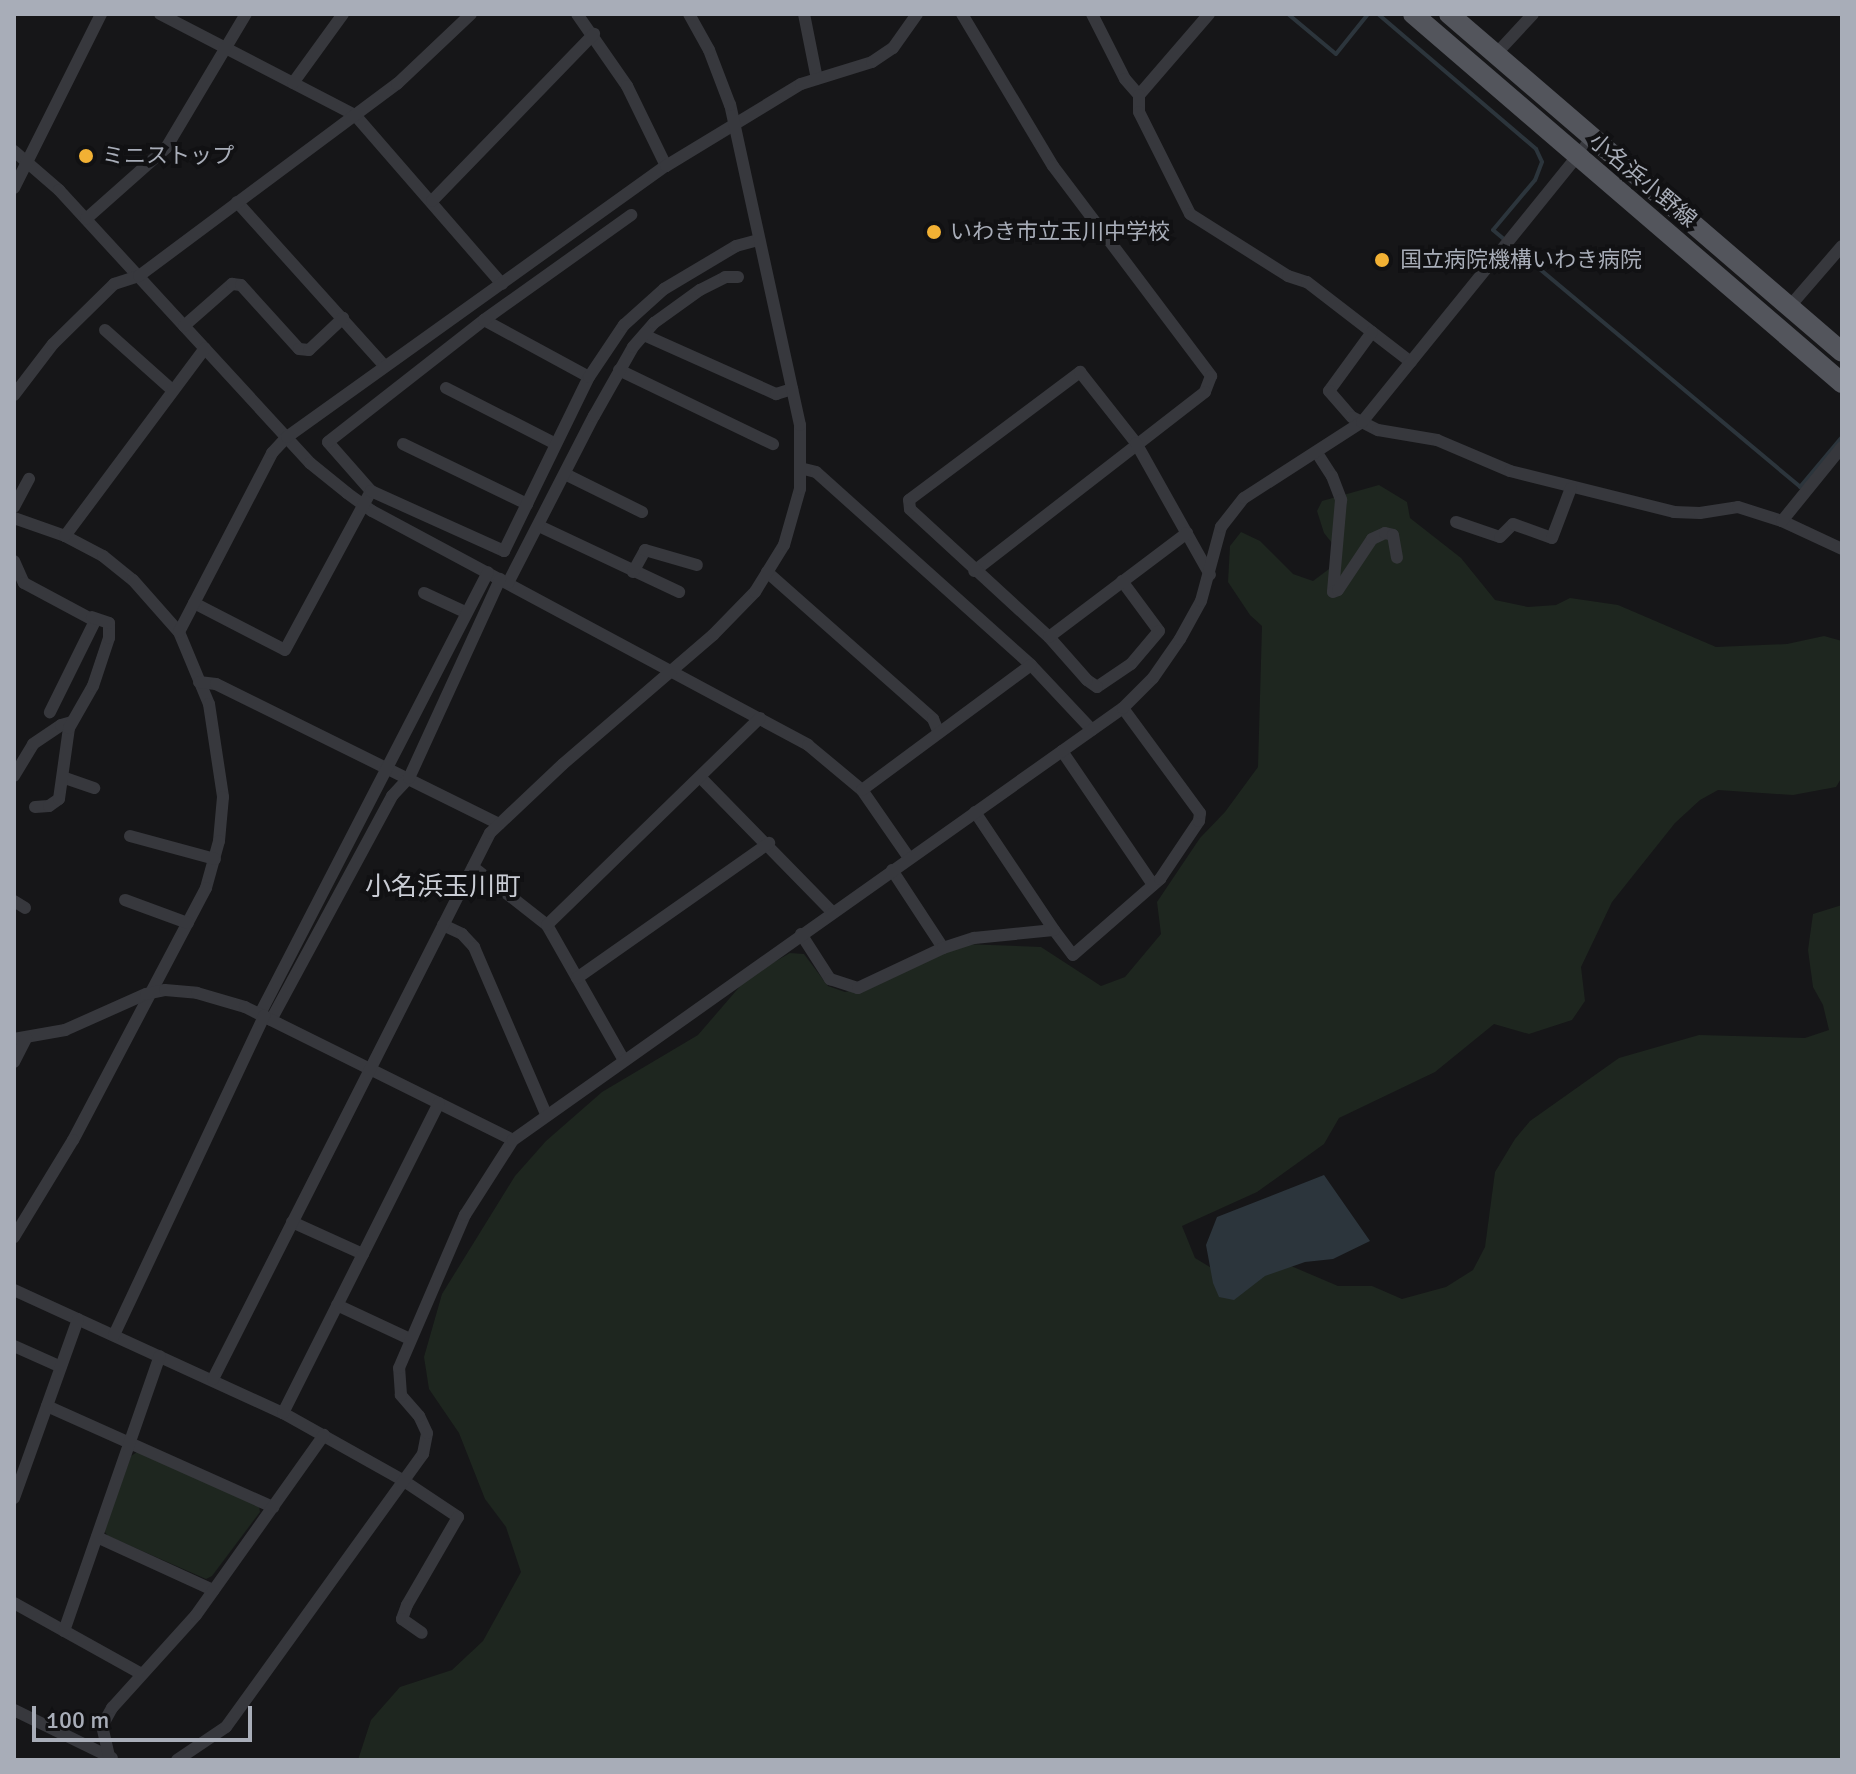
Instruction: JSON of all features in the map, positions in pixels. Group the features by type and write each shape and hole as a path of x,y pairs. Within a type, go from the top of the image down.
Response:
{"main road":[{"name":"小名浜小野線","path":"1413,14 1842,383"},
{"name":"小名浜小野線","path":"1449,14 1842,352"}],"street":[{"path":"14,188 101,14"},
{"path":"160,14 355,115 502,284"},
{"path":"86,219 166,148 228,49 246,14"},
{"path":"293,83 343,14"},
{"path":"14,395 53,344 114,284 139,276 397,84 471,14"},
{"path":"577,14 594,34 627,86 666,166"},
{"path":"213,1379 443,925 499,824 734,613 755,592 784,545 800,489 800,425 734,125 709,50 689,14"},
{"path":"804,14 817,79"},
{"path":"179,632 272,453 287,437 666,166 760,107 817,79 872,62 893,48 917,14"},
{"path":"962,14 1053,166 1211,376 1205,392 974,571"},
{"path":"1092,14 1125,79 1139,95"},
{"path":"1209,14 1139,95 1139,112 1190,214 1288,276 1307,282 1411,362"},
{"path":"1496,54 1533,14"},
{"path":"432,201 594,34"},
{"path":"177,1760 226,1727 423,1454 427,1433 419,1416 401,1395 399,1368 465,1215 513,1140 623,1059 1123,708 1153,678 1180,639 1201,601 1221,527 1244,498 1362,422 1594,136"},
{"path":"14,151 86,219 310,463 363,504 808,745 862,790 909,858"},
{"path":"237,202 384,365"},
{"path":"631,215 484,320 328,442 371,491 504,551 589,377 624,325 664,289 736,246 759,240"},
{"path":"1790,306 1836,263 1842,246"},
{"path":"265,1017 392,796 409,778 504,581 539,526 619,370 644,335 700,290 725,277 738,277"},
{"path":"184,326 232,284 241,285 299,349 309,350 343,318"},
{"path":"484,320 589,377"},
{"path":"105,330 171,389"},
{"path":"1372,332 1329,388 1352,417 1378,430 1457,446 1510,471 1674,512 1700,513 1738,507 1782,521 1842,549"},
{"path":"644,335 776,394 792,389"},
{"path":"65,536 171,389 205,348"},
{"path":"619,370 773,444"},
{"path":"1122,581 1159,631 1131,664 1097,687 1049,637 910,509 909,500 1080,372 1136,443 1210,575"},
{"path":"446,388 556,444"},
{"path":"403,444 527,504"},
{"path":"1782,521 1842,447"},
{"path":"1317,453 1332,476 1341,500 1333,592 1338,590 1372,539 1385,533 1393,535 1397,558"},
{"path":"800,468 816,472 1031,665 1092,730"},
{"path":"565,474 642,512"},
{"path":"14,507 29,479"},
{"path":"1456,522 1500,537 1513,524 1552,538 1571,488"},
{"path":"194,603 285,650 371,491"},
{"path":"14,518 65,536 103,556 133,580 179,632 209,704 222,785 215,859 188,923 73,1140 14,1237"},
{"path":"539,526 679,592"},
{"path":"1049,637 1187,533"},
{"path":"633,572 645,550 697,565"},
{"path":"14,561 24,583 57,603 109,623 111,631 93,686 72,722 65,745 65,778 55,803 35,807"},
{"path":"114,1335 265,1017 488,572"},
{"path":"767,572 933,719 938,731"},
{"path":"424,593 467,613"},
{"path":"50,712 96,625 92,617"},
{"path":"862,790 1031,665"},
{"path":"199,682 216,684 499,824"},
{"path":"975,812 1073,955 1153,885 1199,821 1200,813 1123,708"},
{"path":"547,925 760,718"},
{"path":"14,776 33,744 61,725 72,722"},
{"path":"1062,751 1153,885"},
{"path":"65,778 94,788"},
{"path":"701,778 769,843 832,912"},
{"path":"130,836 215,859"},
{"path":"577,978 769,843"},
{"path":"473,867 547,925 623,1059"},
{"path":"892,870 943,948"},
{"path":"125,900 188,923"},
{"path":"443,925 462,934 474,947 546,1114"},
{"path":"801,934 830,979 858,988 943,948 1005,933 1054,930"},
{"path":"14,1062 20,1039 65,1030 121,1002 151,993 197,993 265,1017 513,1140"},
{"path":"283,1413 439,1103"},
{"path":"292,1222 363,1254"},
{"path":"14,1290 283,1413 404,1481 458,1517 402,1619 422,1633"},
{"path":"337,1305 410,1339"},
{"path":"14,1498 78,1319"},
{"path":"14,1346 61,1367"},
{"path":"64,1631 160,1356"},
{"path":"47,1406 273,1507"},
{"path":"112,1758 102,1726 112,1708 140,1673 196,1615 324,1435"},
{"path":"97,1537 213,1590"},
{"path":"14,1603 140,1673"},
{"path":"14,1710 112,1758"}],"shaded area":[{"path":"1379,485 1407,502 1410,518 1461,558 1495,600 1528,607 1556,605 1570,598 1618,605 1716,647 1787,644 1824,636 1842,641 1842,777 1836,787 1793,795 1718,790 1700,800 1675,823 1612,902 1581,967 1585,1001 1572,1020 1529,1034 1494,1024 1435,1072 1339,1118 1324,1144 1257,1192 1182,1226 1195,1258 1223,1275 1284,1263 1338,1286 1372,1286 1402,1299 1446,1287 1473,1270 1485,1247 1495,1172 1515,1139 1530,1121 1619,1058 1699,1035 1805,1038 1829,1030 1823,1005 1813,987 1808,950 1813,914 1842,905 1842,1760 358,1760 371,1720 400,1687 452,1670 483,1641 521,1572 506,1527 485,1499 459,1433 429,1389 424,1357 442,1294 515,1176 546,1141 602,1092 698,1035 748,977 790,953 804,954 828,986 845,992 872,985 963,944 1041,947 1101,986 1125,977 1161,934 1157,902 1200,838 1225,812 1258,767 1262,626 1250,615 1228,582 1230,546 1241,532 1260,541 1293,574 1313,581 1329,569 1336,548 1324,533 1317,511 1322,501"},
{"path":"1324,1175 1370,1241 1333,1259 1305,1262 1265,1276 1234,1300 1219,1297 1213,1283 1206,1245 1217,1217"},
{"path":"137,1452 259,1506 260,1512 212,1576 206,1579 108,1536 104,1531 131,1456"}],"waterway":[{"path":"1288,14 1336,54 1368,14"},
{"path":"1378,14 1536,149 1542,162 1535,180 1493,230 1800,487 1842,437"}],"place":[{"name":"ミニストップ","path":"86,156"},
{"name":"いわき市立玉川中学校","path":"934,232"},
{"name":"国立病院機構いわき病院","path":"1382,260"}],"district":[{"name":"小名浜玉川町","path":"443,888"}]}
